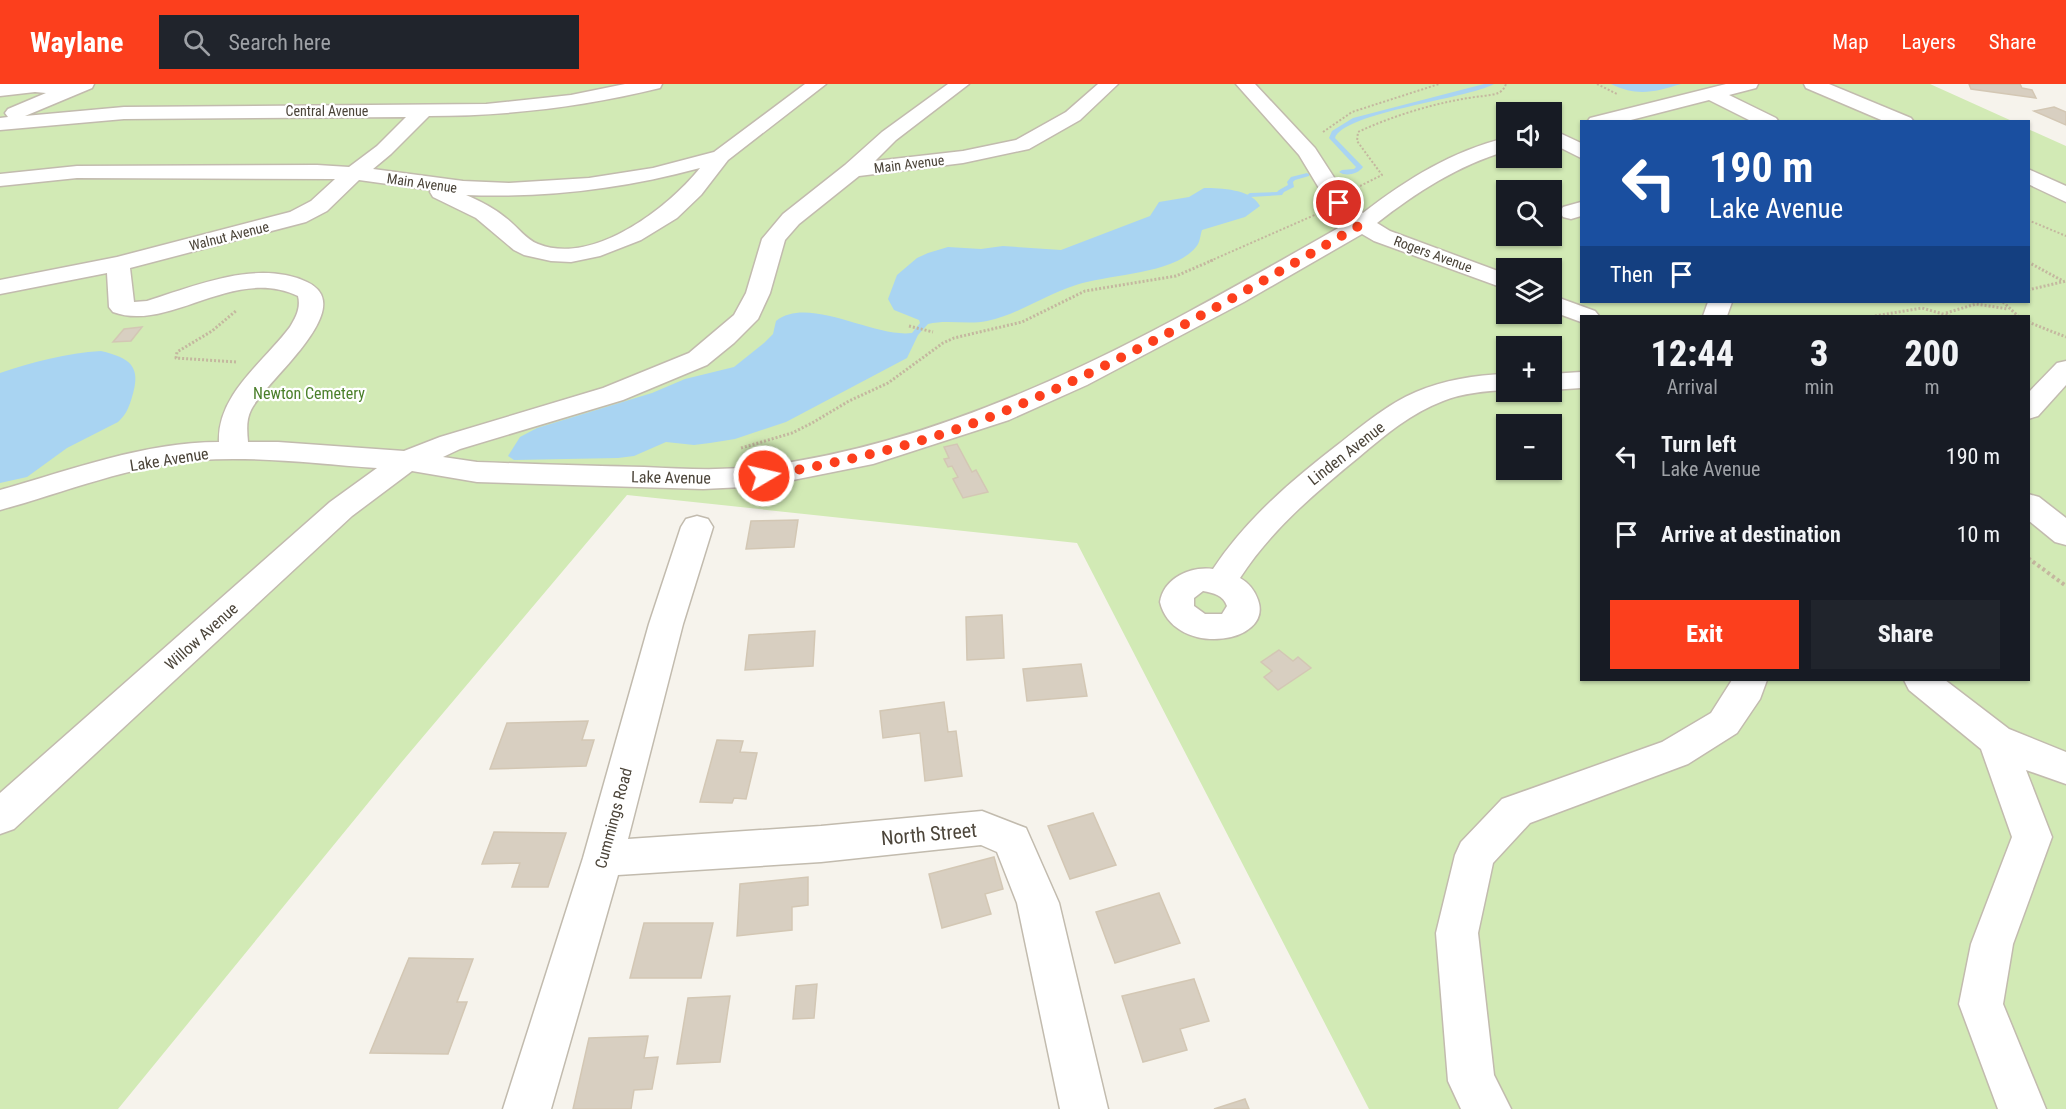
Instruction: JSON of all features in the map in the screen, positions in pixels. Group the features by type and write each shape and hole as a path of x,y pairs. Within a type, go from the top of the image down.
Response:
{"street":[{"name":"Central Avenue","path":"0,123 124,113 422,112 537,106 653,84"},
{"name":"Main Avenue","path":"0,180 45,174 140,171 317,171 424,185 509,190 589,185 655,174 721,156 817,84"},
{"path":"853,170 890,136 960,84"},
{"name":"Main Avenue","path":"407,461 450,443 613,394 698,359 745,319 758,293 774,239 791,219 853,170 963,158 1022,145 1047,133 1073,116 1109,84"},
{"path":"1245,84 1308,152 1336,198 1362,224"},
{"path":"1605,120 1749,84"},
{"path":"1813,84 1899,120"},
{"path":"0,90 35,86 76,87"},
{"path":"0,123 76,87"},
{"path":"1711,93 1765,120"},
{"name":"Walnut Avenue","path":"0,287 118,264 298,217 318,206 384,150 422,112"},
{"path":"1562,131 1571,128"},
{"path":"1562,141 1580,151"},
{"name":"Lake Avenue","path":"0,500 155,458 200,451 278,451 407,461 477,472 709,479 764,476 873,455 999,414 1077,379 1182,324 1362,224 1392,201 1450,163 1496,147"},
{"path":"424,185 466,202 532,250 552,254 575,253 609,246 657,221 682,202 721,156"},
{"path":"2030,176 2066,195"},
{"name":"Rogers Avenue","path":"1362,224 1382,236 1496,278"},
{"path":"118,264 120,298 122,307 128,310 147,309 198,293 253,282 273,281 296,284 309,291 313,305 293,341 243,400 237,412 232,428 234,451"},
{"path":"1562,306 1584,315"},
{"path":"2030,408 2066,369"},
{"path":"1562,381 1580,380"},
{"name":"Linden Avenue","path":"1222,581 1238,554 1268,520 1296,493 1384,422 1425,398 1459,387 1496,383"},
{"name":"Willow Avenue","path":"0,817 341,509 407,461"},
{"path":"2030,506 2066,534"},
{"name":"Cummings Road","path":"527,1109 603,858 666,624 698,527"},
{"path":"1487,1109 1471,1081 1457,933 1475,855 1516,811 1675,753 1724,723 1747,689 1749,681"},
{"path":"1922,681 1996,740 2048,763 2066,768"},
{"path":"1996,740 2032,837 1992,944 1981,1004 2022,1109"},
{"name":"North Street","path":"603,858 820,844 982,828 1012,840 1038,903 1084,1109"}],"path":[{"path":"1308,152 1326,127 1352,112 1438,84"},
{"path":"709,479 713,469 730,453 792,433 812,423 849,401 888,383 929,356 943,343 1023,322 1085,291 1176,276 1307,219 1336,198 1382,175 1357,141 1358,132 1364,128 1464,98 1498,94 1506,84"},
{"path":"2030,221 2066,234"},
{"path":"2030,263 2065,281"},
{"path":"2030,290 2065,281"},
{"path":"253,282 239,308 212,331 177,352 176,358 273,365"},
{"path":"2004,303 2017,315"},
{"path":"1880,315 1916,307 1945,314 1976,304 2008,309"},
{"path":"2030,323 2066,337"},
{"path":"909,326 933,332"},
{"path":"2030,559 2066,586"}],"green space":[{"name":"Newton Cemetery","path":"0,84 1930,84 2010,120 1580,120 1580,303 2030,303 2030,130 2066,146 2066,1109 1369,1109 1077,543 627,495 400,764 118,1109 0,1109"}],"water":[{"path":"1611,84 1681,84 1638,92"},
{"path":"1204,188 1227,189 1243,193 1256,200 1260,206 1245,217 1202,230 1196,247 1186,256 1172,263 1076,285 1010,314 987,321 928,324 918,335 907,358 786,422 735,439 694,445 666,442 634,456 618,458 514,460 508,456 520,437 537,428 652,393 685,379 734,367 773,334 776,321 790,314 823,315 879,330 912,333 920,323 919,320 894,310 888,299 897,275 917,258 928,253 948,247 981,249 1003,246 1061,250 1150,216 1159,202 1189,197"},
{"path":"101,351 126,360 134,371 135,386 130,404 123,417 118,422 67,448 27,477 0,483 0,373 50,359"}],"building":[{"path":"1969,84 2020,84 2022,88 2032,90 2036,98 1971,89"},
{"path":"2054,107 2066,112 2066,125 2034,111"},
{"path":"142,327 131,341 113,342 124,329"},
{"path":"957,444 972,472 976,470 988,492 963,498 953,479 958,477 952,466 948,467 944,459 949,458 944,447"},
{"path":"798,520 794,547 746,549 751,521"},
{"path":"1002,615 1004,658 967,660 966,617"},
{"path":"815,631 813,666 745,670 749,635"},
{"path":"1279,650 1293,661 1298,657 1311,668 1278,690 1264,677 1272,671 1261,662"},
{"path":"1081,664 1087,696 1027,701 1023,669"},
{"path":"944,702 948,732 956,731 962,776 925,781 920,733 883,738 880,711"},
{"path":"588,721 582,740 594,740 586,766 490,769 507,723"},
{"path":"717,740 743,741 740,752 757,753 746,799 734,798 732,803 700,802"},
{"path":"1093,813 1116,865 1070,879 1048,826"},
{"path":"494,832 566,833 548,887 512,887 520,863 482,864"},
{"path":"994,857 1003,889 985,894 991,914 942,928 929,874"},
{"path":"808,877 808,905 792,907 792,930 737,936 740,884"},
{"path":"1159,893 1180,943 1115,963 1096,912"},
{"path":"644,923 713,923 701,978 630,978"},
{"path":"409,958 473,959 457,1002 467,1002 448,1054 370,1053"},
{"path":"1194,979 1209,1021 1180,1029 1187,1050 1143,1062 1122,996"},
{"path":"817,984 814,1018 793,1019 796,986"},
{"path":"730,996 720,1062 677,1064 688,998"},
{"path":"648,1036 644,1058 658,1057 652,1089 634,1090 631,1109 573,1109 589,1038"},
{"path":"1245,1099 1249,1109 1214,1109"}],"waterway":[{"path":"1342,172 1356,171 1360,167 1332,138 1334,132 1355,119 1491,84"},
{"path":"1250,195 1280,194 1281,191 1292,186 1290,182 1293,178 1307,175"}],"route":[{"path":"764,476 873,455 999,414 1077,379 1235,297 1362,224 1339,203"}]}
